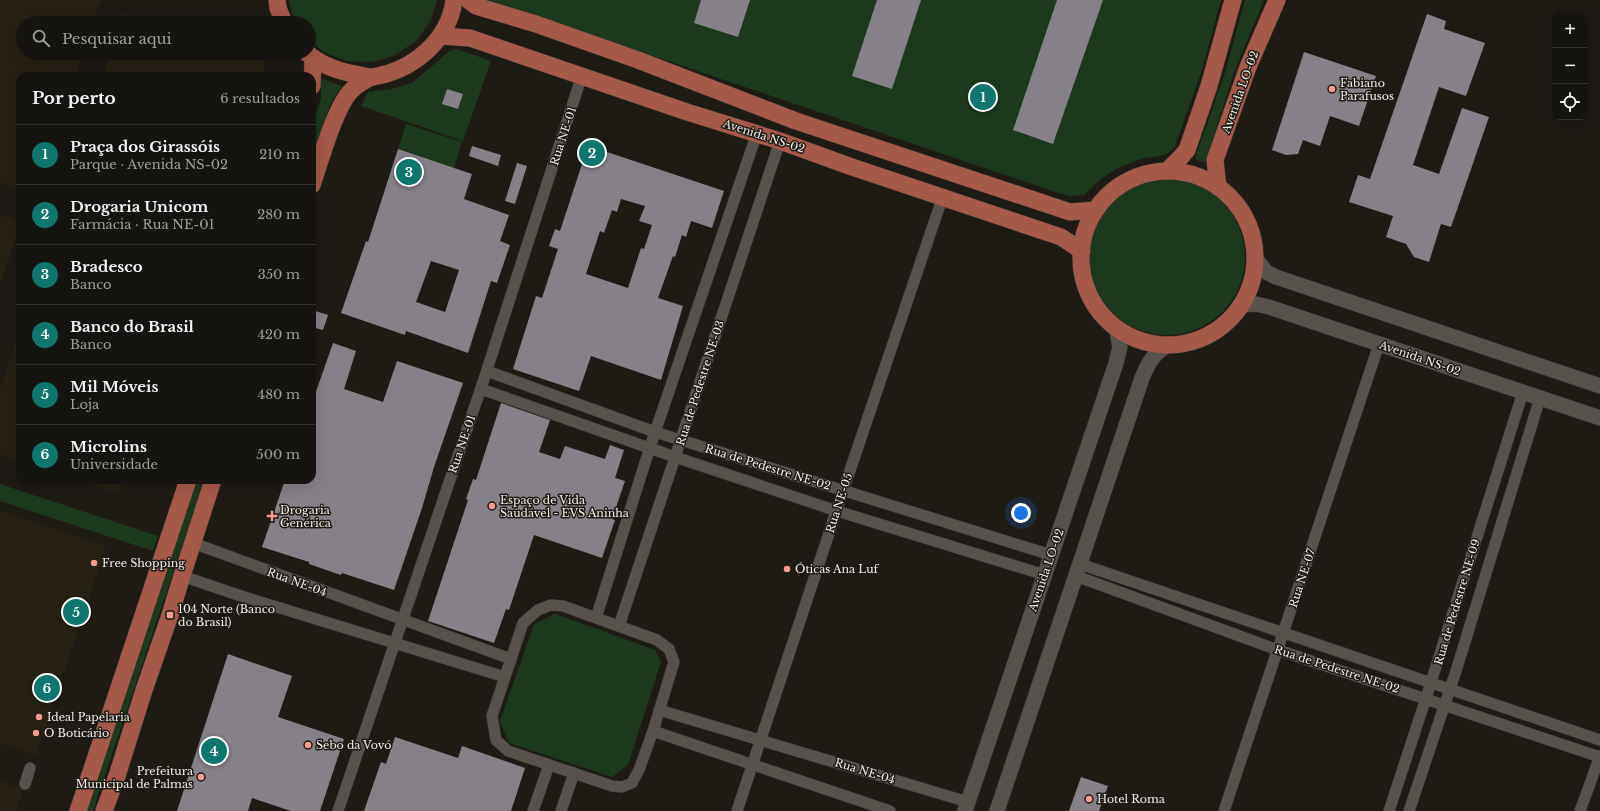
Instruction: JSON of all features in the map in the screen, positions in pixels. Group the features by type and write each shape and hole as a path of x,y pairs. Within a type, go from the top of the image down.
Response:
{"main road":[{"path":"277,0 281,16"},
{"path":"316,173 340,107 350,91 371,77 390,72 409,64 427,51 441,36 453,10 454,0"},
{"path":"468,0 476,6 536,24 638,60 796,121 1070,212 1096,210"},
{"path":"1167,171 1187,149 1209,86 1233,0"},
{"name":"Avenida LO-02","path":"1218,187 1215,160 1248,67 1277,0"},
{"name":"Avenida NS-02","path":"441,36 470,38 687,112 757,133 1061,237 1082,251"},
{"path":"316,59 340,72 371,77"},
{"path":"310,60 311,72"},
{"path":"1167,171 1178,171 1194,175 1218,187 1234,201 1244,216 1251,235 1254,256 1251,281 1240,305 1228,320 1210,334 1188,342 1160,344 1141,340 1128,335 1116,328 1100,312 1089,294 1083,276 1082,251 1087,229 1096,210 1110,194 1126,182 1146,174 1167,171"},
{"path":"78,811 187,484"},
{"path":"104,811 117,776 212,484"}],"street":[{"name":"Rua NE-01","path":"338,811 487,371 582,75"},
{"path":"596,618 650,447 757,133"},
{"name":"Rua de Pedestre NE-03","path":"619,626 780,141"},
{"name":"Rua NE-05","path":"737,811 943,196"},
{"path":"1254,256 1266,272 1276,277 1600,386"},
{"name":"Avenida NS-02","path":"1240,305 1260,305 1600,418"},
{"name":"Avenida LO-02","path":"967,806 1118,358 1120,344 1116,328"},
{"path":"999,811 1144,371 1155,354 1170,344"},
{"name":"Rua NE-07","path":"1224,811 1379,344"},
{"name":"Rua de Pedestre NE-02","path":"487,371 655,432 1051,555"},
{"name":"Rua de Pedestre NE-02","path":"481,389 675,457 837,510 1045,575"},
{"name":"Rua de Pedestre NE-09","path":"1389,811 1523,392"},
{"name":"Rua de Pedestre NE-09","path":"1409,811 1450,690 1540,398"},
{"name":"Rua NE-04","path":"193,543 511,659"},
{"name":"Rua de Pedestre NE-02","path":"1078,570 1284,633 1600,740"},
{"name":"Rua de Pedestre NE-02","path":"1078,570 1278,650 1600,756"},
{"path":"182,576 241,596 505,677"},
{"path":"551,605 563,606 619,626 657,640 669,649 674,662 653,731 639,770 632,783 622,786 612,786 508,751 496,740 492,716 523,623 538,610 551,605"},
{"name":"Rua NE-04","path":"660,710 761,740 967,806"},
{"path":"653,731 890,811"},
{"path":"1580,811 1600,756"},
{"path":"533,811 549,765"},
{"path":"25,784 30,768"},
{"path":"561,811 574,773"}],"shaded area":[{"path":"0,0 101,0 95,16 16,16 16,60 81,60 76,72 16,72 16,189 0,183"},
{"path":"124,13 133,16 123,16"},
{"path":"109,60 261,60 267,62 263,72 104,72"},
{"path":"0,214 16,220 16,238 0,285"},
{"path":"16,342 16,460 0,454 0,390"},
{"path":"90,484 123,484 119,494"},
{"path":"0,511 106,546 36,755 0,743"},
{"path":"0,781 24,789 16,811 0,811"}],"green space":[{"path":"289,0 437,0 431,20 417,40 396,55 372,62 346,61 323,52 316,46 316,16 294,16"},
{"path":"487,0 1221,0 1202,70 1175,147 1165,155 1140,159 1116,169 1101,179 1084,195 1069,196"},
{"path":"1245,0 1264,0 1235,70 1205,162 1196,160 1196,155 1225,73"},
{"path":"457,49 491,61 463,141 361,106 368,92 392,89 412,83 451,50"},
{"path":"323,79 342,86 331,103 316,147 316,114 321,99 321,80"},
{"path":"406,124 462,142 454,168 398,149"},
{"path":"1167,179 1197,185 1210,192 1222,202 1232,214 1239,227 1245,257 1239,287 1232,300 1222,312 1210,322 1197,329 1167,335 1137,329 1124,322 1112,312 1102,300 1095,287 1089,257 1095,227 1102,214 1112,202 1124,192 1137,185"},
{"path":"0,484 158,536 153,551 0,501"},
{"path":"192,484 203,484 93,811 83,811"},
{"path":"555,614 655,650 661,662 628,765 612,777 509,743 500,721 534,624"}],"building":[{"path":"701,0 750,0 738,37 694,23"},
{"path":"877,0 921,0 892,89 852,76"},
{"path":"1057,0 1103,0 1053,144 1013,130"},
{"path":"1427,14 1446,21 1444,29 1485,43 1466,96 1439,87 1413,165 1439,174 1462,108 1489,117 1451,227 1441,224 1429,262 1414,257 1406,244 1386,237 1393,216 1349,202 1358,175 1370,179"},
{"name":"Fabiano Parafusos","path":"1304,52 1376,76 1359,126 1330,116 1320,146 1303,140 1298,154 1286,155 1272,150"},
{"path":"447,89 463,94 458,109 442,104"},
{"path":"472,146 501,155 498,166 469,156"},
{"path":"595,148 724,191 712,228 691,221 686,237 682,235 675,257 673,256 658,298 683,306 661,380 591,356 579,391 513,369 536,296 542,298 558,249 549,246 555,229 560,231 586,152","holes":["621,199 645,206 639,221 652,225 644,249 641,248 628,288 586,274 600,231 604,233 612,210 617,212"]},
{"path":"398,149 472,174 464,199 509,215 500,241 510,245 497,283 491,281 468,353 406,331 405,335 341,313 366,241 368,242","holes":["431,261 459,270 445,312 416,302"]},
{"path":"517,163 527,166 515,204 505,201"},
{"path":"316,311 328,315 323,330 316,328"},
{"path":"333,343 356,351 344,389 383,402 397,361 463,383 394,590 342,573 341,575 309,564 309,562 262,547 284,484 316,484 316,392"},
{"path":"501,403 550,420 539,452 560,459 565,446 605,459 610,445 624,450 615,478 625,481 612,519 615,520 602,558 534,535 509,610 506,609 494,643 428,621 468,500 466,499 473,479 476,480"},
{"path":"228,654 292,676 278,717 344,739 320,811 291,811 252,798 248,811 177,811"},
{"path":"395,737 458,758 462,746 525,768 511,811 364,811 381,762 386,764"},
{"name":"Hotel Roma","path":"1081,777 1108,786 1099,811 1069,811"}],"place":[{"name":"Fabiano Parafusos","path":"1332,89"},
{"name":"Praça dos Girassóis","path":"983,97"},
{"name":"Drogaria Unicom","path":"592,153"},
{"name":"Bradesco","path":"409,172"},
{"name":"Espaço de Vida Saudável - EVS Aninha","path":"492,506"},
{"name":"Drogaria Genérica","path":"272,516"},
{"name":"Free Shopping","path":"94,563"},
{"name":"Óticas Ana Luf","path":"787,569"},
{"name":"Mil Móveis","path":"76,612"},
{"name":"104 Norte (Banco do Brasil)","path":"170,615"},
{"name":"Microlins","path":"47,688"},
{"name":"Ideal Papelaria","path":"39,717"},
{"name":"O Boticário","path":"36,733"},
{"name":"Sebo da Vovó","path":"308,745"},
{"name":"Banco do Brasil","path":"214,751"},
{"name":"Prefeitura Municipal de Palmas","path":"201,777"},
{"name":"Hotel Roma","path":"1089,799"}]}
